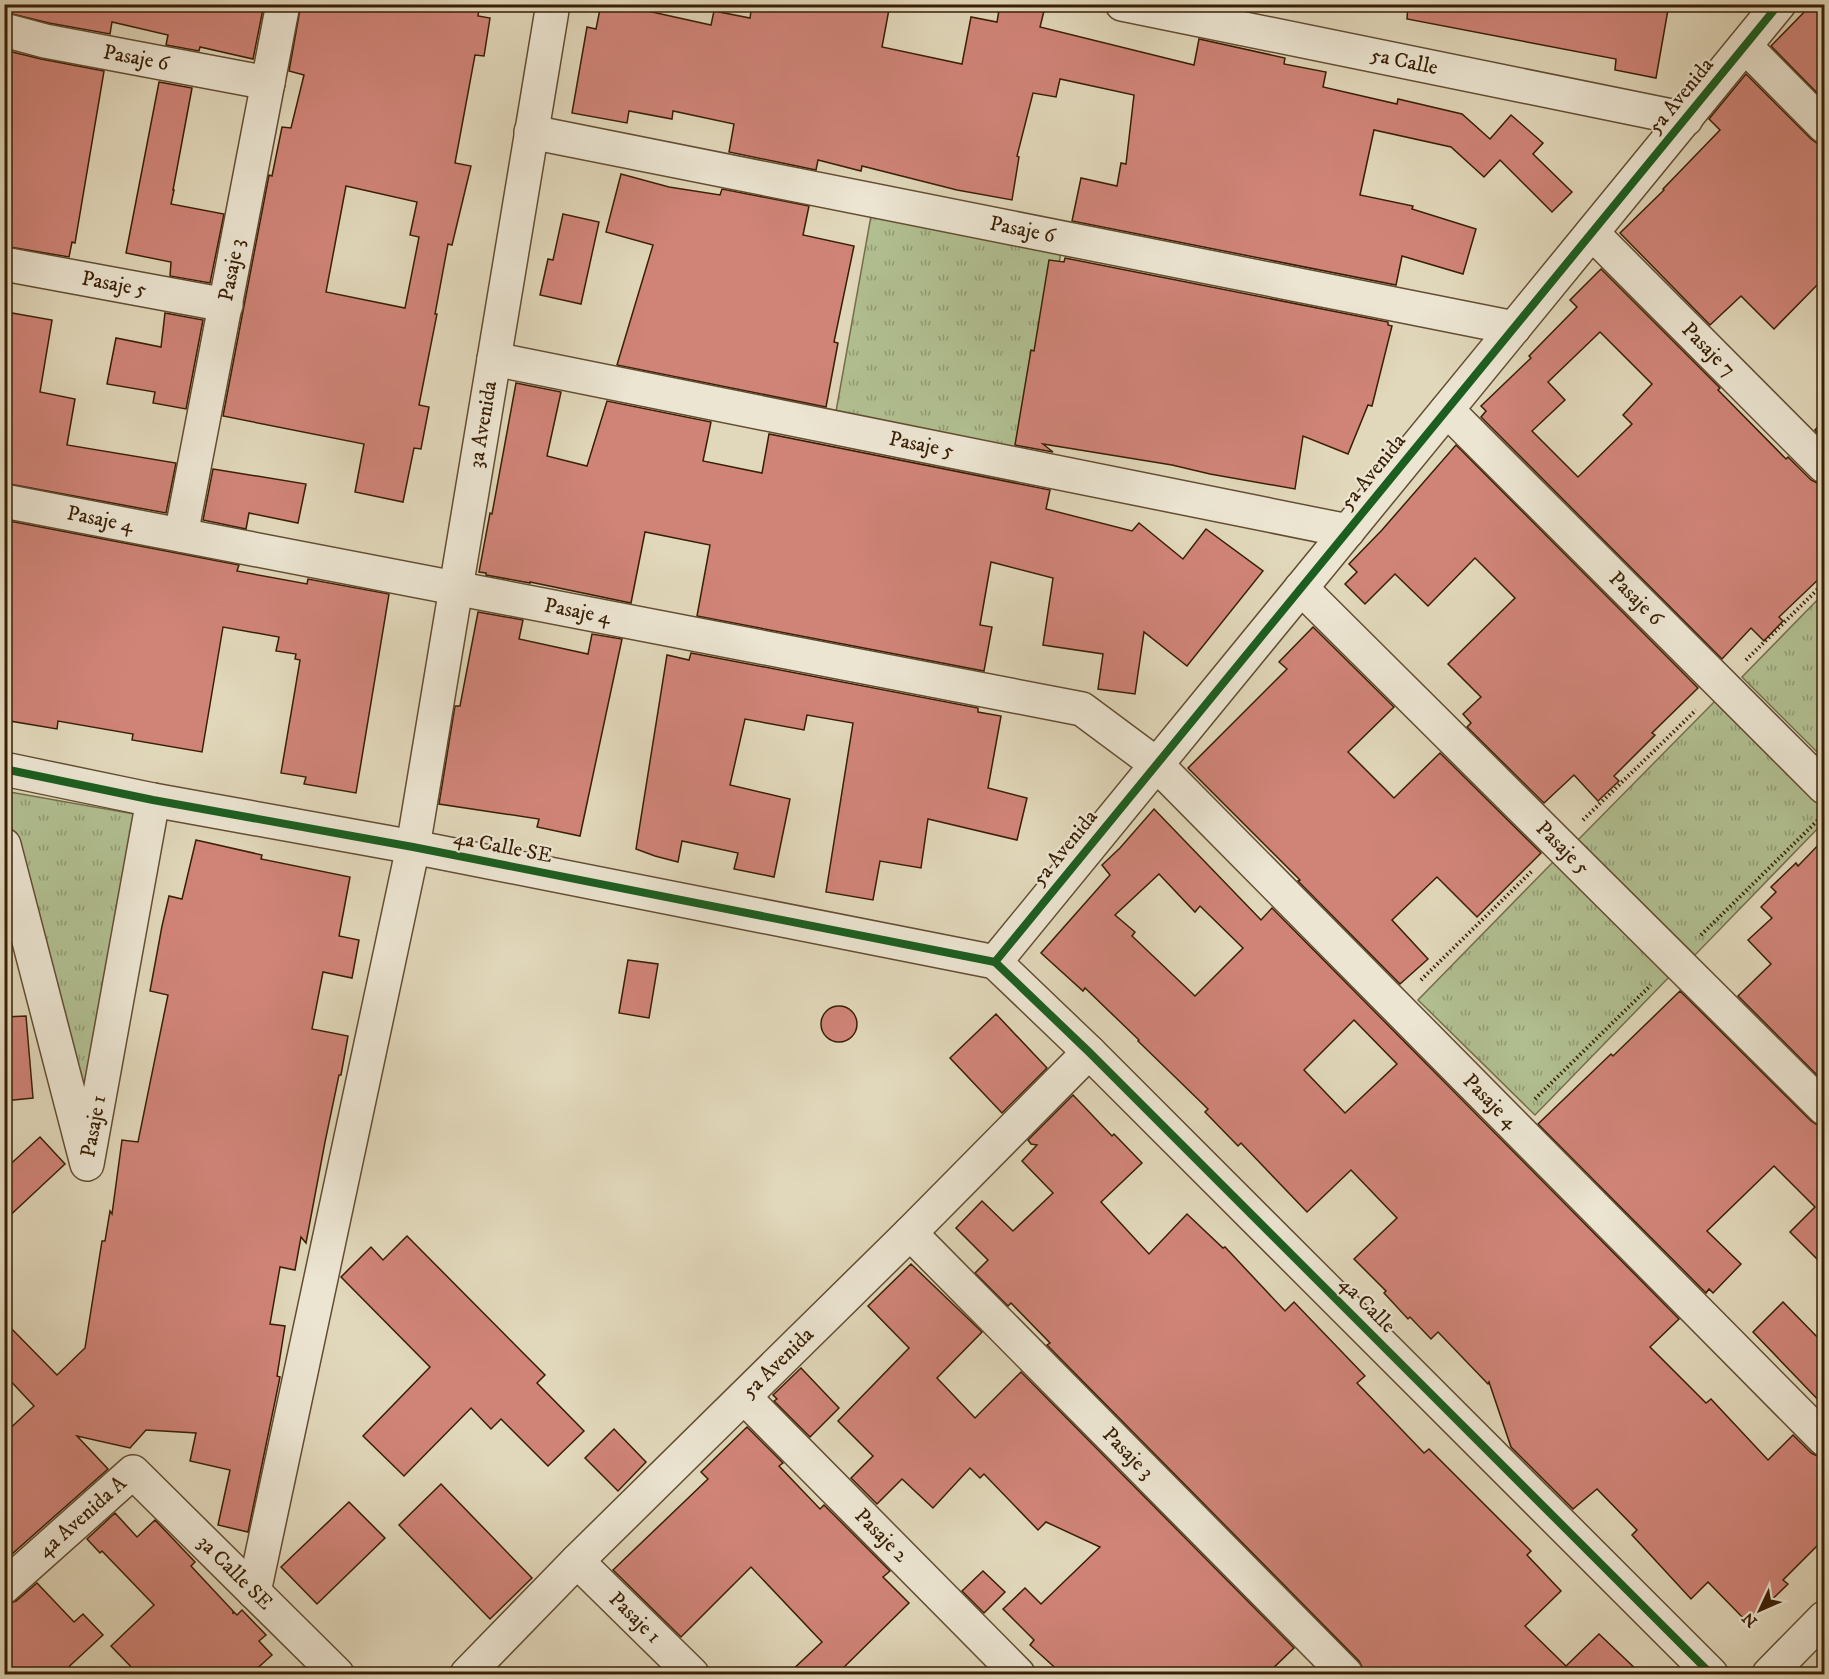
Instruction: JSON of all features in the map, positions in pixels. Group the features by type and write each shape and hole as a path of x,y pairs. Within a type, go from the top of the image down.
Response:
{"street":[{"name":"Pasaje 3","path":"182,535 283,4"},
{"name":"3a Avenida","path":"254,1592 413,847 553,4"},
{"name":"5a Avenida","path":"995,962 1147,758 1301,588 1779,4"},
{"name":"5a Calle","path":"1124,5 1686,119"},
{"name":"Pasaje 6","path":"4,30 45,41 268,83"},
{"path":"1745,46 1824,126"},
{"name":"Pasaje 6","path":"531,132 1514,328"},
{"name":"Pasaje 7","path":"1592,233 1824,466"},
{"name":"Pasaje 5","path":"4,264 226,304"},
{"name":"Pasaje 5","path":"494,359 1348,531"},
{"name":"Pasaje 6","path":"1447,410 1824,787"},
{"name":"Pasaje 4","path":"4,501 1082,709 1147,758 1824,1439"},
{"name":"Pasaje 5","path":"1301,588 1824,1108"},
{"name":"4a Calle SE","path":"4,769 153,800 413,847 995,962"},
{"name":"Pasaje 1","path":"4,845 87,1164 153,800"},
{"name":"4a Calle","path":"995,962 1089,1052 1711,1674"},
{"name":"5a Avenida","path":"466,1674 1089,1052"},
{"name":"Pasaje 3","path":"910,1233 1346,1674"},
{"name":"Pasaje 2","path":"744,1397 1018,1674"},
{"name":"3a Calle SE","path":"133,1472 338,1674"},
{"name":"4a Avenida A","path":"4,1587 133,1472"},
{"name":"Pasaje 1","path":"577,1561 692,1674"},
{"path":"1769,1674 1824,1618"}],"path":[{"path":"1395,1006 1824,583"}],"green space":[{"path":"871,216 1061,252 1024,453 835,417"},
{"path":"1824,593 1824,759 1742,677"},
{"path":"1716,700 1824,806 1824,822 1695,955 1578,840"},
{"path":"4,791 140,815 86,1134 5,801"},
{"path":"1555,860 1672,974 1535,1115 1418,1000"}],"building":[{"path":"4,4 264,4 253,59 200,47 199,51 166,45 168,35 112,22 110,34 49,23 4,12"},
{"path":"301,4 480,4 478,16 490,18 484,56 475,55 455,163 471,166 452,245 448,244 435,314 437,314 419,405 429,407 421,449 414,448 403,502 355,492 364,444 223,416 269,175 272,176 282,127 291,128 304,75 289,71","holes":["346,186 417,202 410,235 419,237 405,308 326,292"]},
{"path":"601,4 616,4 711,25 714,11 750,18 752,4 890,4 882,47 962,64 971,17 997,22 1000,4 1013,4 1044,11 1040,27 1194,65 1199,39 1285,58 1284,64 1326,72 1323,87 1397,104 1398,99 1462,114 1490,139 1511,115 1543,143 1533,154 1572,192 1552,212 1500,160 1484,177 1451,147 1374,130 1360,195 1413,206 1412,209 1476,229 1463,274 1402,256 1396,285 1072,221 1081,178 1117,186 1121,163 1126,164 1134,95 1060,79 1056,97 1033,93 1017,156 1019,157 1012,200 957,190 862,166 861,171 818,160 816,170 729,152 734,124 673,111 672,119 629,111 627,123 572,113 587,27 596,29"},
{"path":"1408,4 1669,4 1656,78 1615,70 1616,59 1407,19"},
{"path":"1812,4 1824,4 1824,100 1771,46"},
{"path":"4,50 104,71 75,243 72,242 69,257 4,246"},
{"path":"1746,74 1811,139 1818,144 1824,144 1824,278 1774,329 1741,296 1710,325 1620,233 1720,130 1709,119"},
{"path":"159,82 192,88 171,204 224,214 210,283 170,276 171,262 126,253"},
{"path":"621,174 669,187 720,195 722,189 809,206 803,235 854,246 834,342 838,343 826,407 617,365 653,245 606,232"},
{"path":"563,214 599,222 581,304 540,295 548,259 553,260"},
{"path":"1065,258 1388,322 1388,325 1392,326 1372,406 1368,405 1348,454 1303,436 1295,489 1172,465 1043,444 1053,452 1015,445 1049,260 1064,262"},
{"path":"1601,269 1720,388 1718,390 1786,459 1788,457 1811,480 1824,484 1824,574 1779,617 1783,621 1764,641 1751,628 1722,659 1481,417 1486,411 1481,406 1531,358 1529,356 1577,307 1570,300","holes":["1600,332 1652,384 1623,415 1632,424 1578,477 1532,431 1565,400 1548,382"]},
{"path":"12,313 52,320 40,392 75,399 67,445 176,463 166,513 4,483 4,359"},
{"path":"165,313 203,320 186,409 153,403 155,392 107,384 116,338 161,347"},
{"path":"516,383 561,392 547,456 587,466 607,401 711,422 703,461 762,473 769,434 1050,490 1046,509 1132,531 1139,523 1183,559 1206,529 1263,571 1187,666 1144,632 1135,694 1098,689 1103,654 1043,645 1053,578 991,562 980,625 992,627 984,671 697,616 710,545 645,532 631,603 486,575 486,573 479,572"},
{"path":"1824,420 1824,440 1815,430"},
{"path":"1456,445 1698,688 1652,733 1655,735 1614,776 1619,781 1598,801 1574,775 1544,803 1467,727 1471,723 1463,714 1481,697 1448,664 1515,598 1475,558 1428,606 1395,574 1365,604 1345,584 1357,572 1349,564 1382,530"},
{"path":"213,469 306,484 298,523 249,513 246,529 203,520"},
{"path":"4,520 239,565 237,571 307,584 308,579 389,594 356,793 304,784 306,777 281,773 300,660 295,659 296,654 276,651 279,637 223,627 202,752 132,740 133,734 58,721 57,729 4,720"},
{"path":"478,612 523,620 519,639 588,654 592,634 622,639 580,836 537,827 539,819 439,804 455,706 460,706"},
{"path":"1313,627 1394,707 1348,752 1394,798 1440,753 1541,853 1477,917 1437,877 1392,920 1428,959 1400,984 1188,768 1287,669 1279,662"},
{"path":"691,653 978,708 978,712 1001,716 988,788 1027,798 1017,840 928,819 921,868 880,861 873,900 826,892 853,723 807,715 804,730 745,719 730,785 790,799 774,877 734,869 738,853 682,841 678,862 636,849 667,655 689,660"},
{"path":"1154,809 1261,920 1272,908 1679,1319 1650,1347 1706,1403 1711,1399 1768,1460 1793,1435 1811,1453 1824,1457 1824,1539 1783,1580 1788,1584 1748,1623 1708,1582 1691,1599 1632,1535 1637,1530 1597,1489 1573,1509 1511,1447 1489,1382 1488,1384 1438,1332 1431,1339 1410,1317 1408,1319 1384,1293 1386,1291 1354,1259 1397,1218 1351,1170 1307,1212 1241,1143 1238,1146 1205,1112 1208,1109 1139,1040 1085,988 1083,991 1041,953 1110,875 1102,865","holes":["1159,874 1195,912 1200,906 1243,948 1195,996 1132,936 1135,932 1115,915","1354,1020 1397,1064 1345,1113 1304,1070"]},
{"path":"1824,839 1824,1082 1738,996 1771,964 1748,940 1772,918 1761,907 1776,892 1771,887 1796,863 1798,866"},
{"path":"196,840 262,855 261,859 350,877 339,936 359,940 352,978 323,972 312,1029 348,1036 306,1243 301,1237 295,1270 280,1267 270,1324 285,1326 277,1376 280,1377 248,1532 218,1525 230,1470 190,1461 196,1433 146,1430 130,1448 77,1436 108,1469 4,1561 4,1434 34,1406 4,1374 4,1321 57,1375 85,1348 102,1241 105,1241 110,1211 112,1214 122,1140 138,1142 168,995 150,991 162,926 169,896 182,899"},
{"path":"628,960 658,964 649,1018 619,1013"},
{"path":"1680,991 1811,1121 1824,1126 1824,1266 1790,1232 1815,1207 1774,1166 1707,1231 1741,1264 1713,1293 1709,1289 1706,1293 1538,1124"},
{"path":"839,1006 852,1011 857,1024 852,1037 839,1042 826,1037 821,1024 826,1011"},
{"path":"996,1014 1047,1068 1002,1113 950,1058"},
{"path":"26,1016 33,1098 4,1101 4,1017"},
{"path":"1073,1095 1112,1136 1114,1134 1142,1163 1101,1202 1149,1254 1187,1214 1223,1248 1225,1247 1285,1311 1294,1302 1365,1376 1357,1383 1424,1453 1429,1449 1531,1551 1527,1555 1561,1591 1525,1626 1566,1666 1599,1634 1641,1674 1366,1674 1359,1661 1047,1345 1050,1343 1011,1303 1008,1306 975,1273 988,1260 956,1228 982,1201 1013,1231 1053,1193 1022,1161 1037,1145 1031,1144 1028,1140"},
{"path":"40,1137 65,1164 4,1221 4,1170"},
{"path":"407,1236 545,1375 537,1383 584,1431 548,1466 501,1419 491,1429 471,1408 404,1476 363,1436 430,1367 341,1277 371,1247 383,1260"},
{"path":"911,1264 982,1332 937,1378 975,1418 1021,1372 1294,1648 1267,1674 1062,1674 1030,1645 1034,1640 1003,1609 1025,1588 1041,1604 1100,1547 1046,1522 1038,1530 984,1474 980,1478 970,1468 933,1508 902,1479 877,1504 851,1478 873,1456 838,1421 909,1348 868,1306"},
{"path":"1783,1302 1824,1344 1824,1406 1753,1332"},
{"path":"801,1368 839,1408 810,1437 774,1401 777,1399 773,1395"},
{"path":"747,1427 783,1463 779,1466 820,1509 824,1505 890,1571 883,1577 909,1603 837,1674 788,1674 822,1642 751,1567 681,1637 613,1570 708,1479 701,1472"},
{"path":"614,1429 646,1462 618,1491 585,1458"},
{"path":"441,1484 532,1578 490,1619 399,1525"},
{"path":"349,1502 385,1538 317,1604 281,1567"},
{"path":"115,1513 137,1537 155,1520 195,1562 191,1566 233,1611 233,1614 234,1612 237,1615 242,1610 266,1635 259,1641 272,1655 251,1674 138,1674 111,1646 154,1605 102,1551 100,1553 87,1539"},
{"path":"983,1571 1005,1592 984,1613 962,1591"},
{"path":"37,1583 74,1622 83,1614 103,1635 61,1674 4,1674 4,1605 16,1601"}],"cycle path":[{"path":"995,962 1779,4"},
{"path":"4,769 153,800 413,847 995,962"},
{"path":"995,962 1089,1052 1711,1674"}]}
